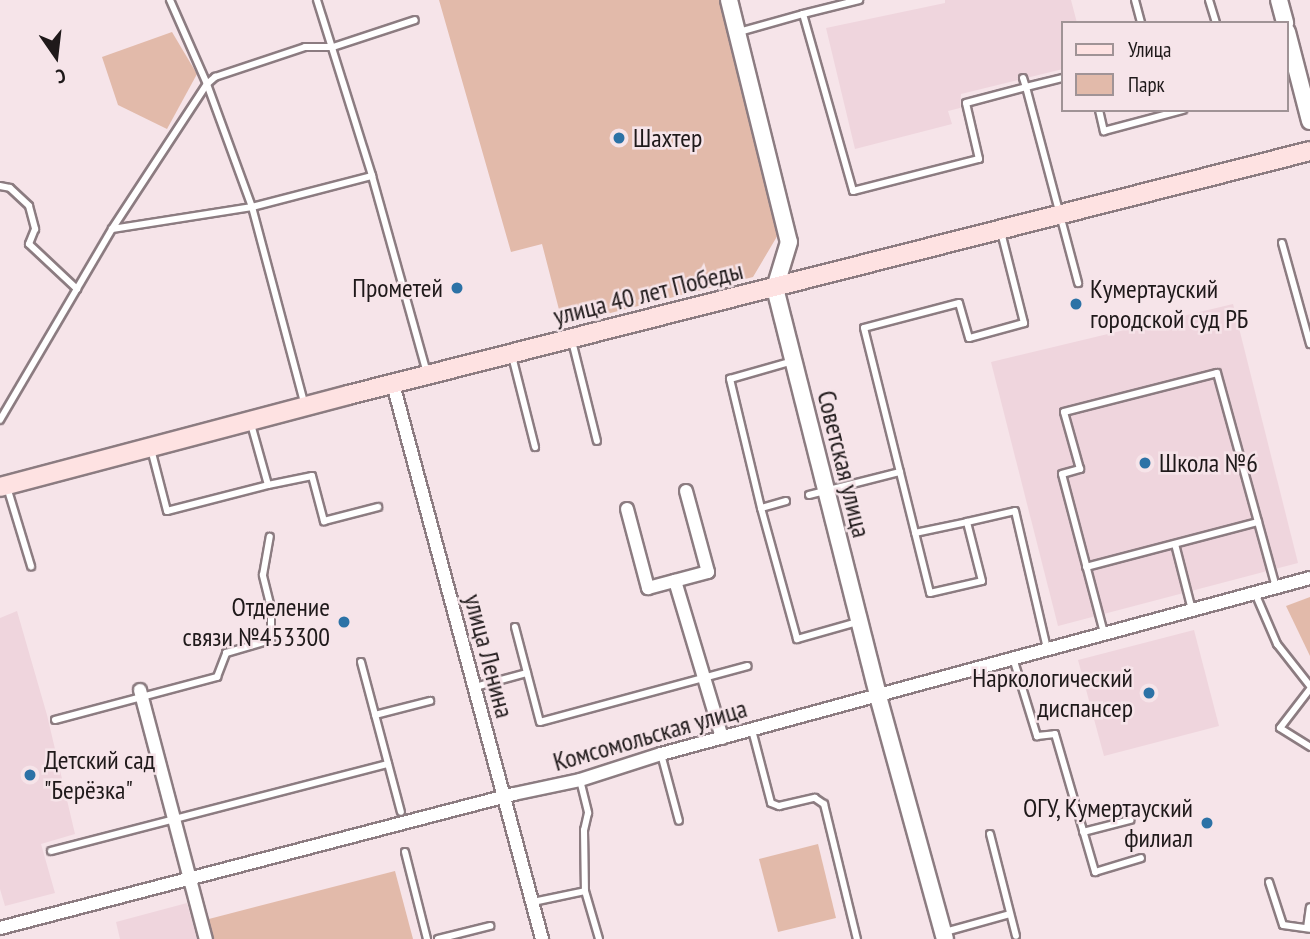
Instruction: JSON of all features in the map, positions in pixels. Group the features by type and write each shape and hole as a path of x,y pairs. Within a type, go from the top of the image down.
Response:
{"main road":[{"name":"улица 40 лет Победы","path":"3,486 305,406 1310,151"}],"street":[{"path":"729,0 789,242 775,288"},
{"path":"1289,40 1310,121"},
{"name":"Советская улица","path":"775,288 878,696 944,936"},
{"name":"улица Ленина","path":"393,384 542,939"},
{"path":"626,509 648,588 708,572 686,491"},
{"name":"Комсомольская улица","path":"0,928 503,797 580,780 661,754 1310,578"},
{"path":"675,581 722,738"},
{"path":"141,694 205,939"}],"lane":[{"path":"170,0 207,83 252,207 305,406"},
{"path":"317,0 372,176 428,375"},
{"path":"737,33 859,0"},
{"path":"1135,0 1140,21"},
{"path":"1209,0 1215,21"},
{"path":"803,14 853,191 979,159 965,103 1062,78"},
{"path":"0,420 113,229 207,83 215,77 305,47 333,47 415,20"},
{"path":"1023,78 1077,283"},
{"path":"1099,112 1104,131 1175,112"},
{"path":"113,229 252,207 372,176"},
{"path":"0,186 10,188 29,206 35,229 29,244 77,289"},
{"path":"967,522 982,581 930,593 864,328 959,303 968,338 1024,323 1001,230"},
{"path":"1282,243 1310,344"},
{"path":"572,339 597,441"},
{"path":"511,354 535,447"},
{"path":"793,361 730,379 761,508 796,639 859,621"},
{"path":"1104,633 1062,474 1080,469 1064,412 1217,373 1276,587"},
{"path":"251,421 268,485"},
{"path":"150,447 167,511 313,476 324,521 378,507"},
{"path":"809,495 900,472"},
{"path":"3,486 31,566"},
{"path":"761,508 786,501"},
{"path":"915,533 1015,511 1047,649"},
{"path":"1086,567 1258,522"},
{"path":"55,720 141,694 217,677 226,653 271,640 271,608 263,575 270,537"},
{"path":"1175,544 1192,610"},
{"path":"1255,593 1276,644 1310,687 1280,728 1310,747"},
{"path":"515,627 540,722 748,666"},
{"path":"1013,658 1037,736 1055,734 1095,872 1141,858"},
{"path":"361,662 401,812"},
{"path":"474,687 527,673"},
{"path":"375,715 430,701"},
{"path":"752,730 771,803 779,806 815,798 824,804 858,939"},
{"path":"661,754 679,821"},
{"path":"51,851 388,764"},
{"path":"580,780 588,813 584,830 586,891 599,939"},
{"path":"1083,832 1129,820"},
{"path":"990,834 1016,936"},
{"path":"405,852 427,939"},
{"path":"1269,882 1283,925 1309,929 1310,907"},
{"path":"533,902 586,891"},
{"path":"944,936 1010,914"},
{"path":"438,939 489,926"}],"shaded area":[{"path":"945,0 1071,0 1076,21 1062,21 1062,69 961,94 960,108 948,111 952,124 855,149 826,28 945,3"},
{"name":"Школа №6","path":"1233,304 1298,563 1058,626 991,362"},
{"name":"Детский сад \"Берёзка\"","path":"17,611 47,715 75,834 41,844 55,893 5,906 0,889 0,618"},
{"name":"Наркологический диспансер","path":"1194,630 1219,726 1104,756 1078,660"},
{"path":"187,903 197,939 120,939 116,922"}],"green space":[{"name":"Шахтер","path":"439,0 723,0 782,228 753,277 563,325 542,244 511,252"},
{"path":"172,32 197,74 167,129 118,105 102,57"},
{"path":"1310,597 1310,656 1286,606"},
{"path":"818,844 836,918 778,932 759,859"},
{"path":"395,871 413,939 210,939 205,920"}],"place":[{"name":"Шахтер","path":"619,138"},
{"name":"Прометей","path":"457,288"},
{"name":"Кумертауский городской суд РБ","path":"1076,304"},
{"name":"Школа №6","path":"1145,463"},
{"name":"Отделение связи №453300","path":"344,622"},
{"name":"Наркологический диспансер","path":"1149,693"},
{"name":"Детский сад \"Берёзка\"","path":"30,775"},
{"name":"ОГУ, Кумертауский филиал","path":"1207,823"}]}
